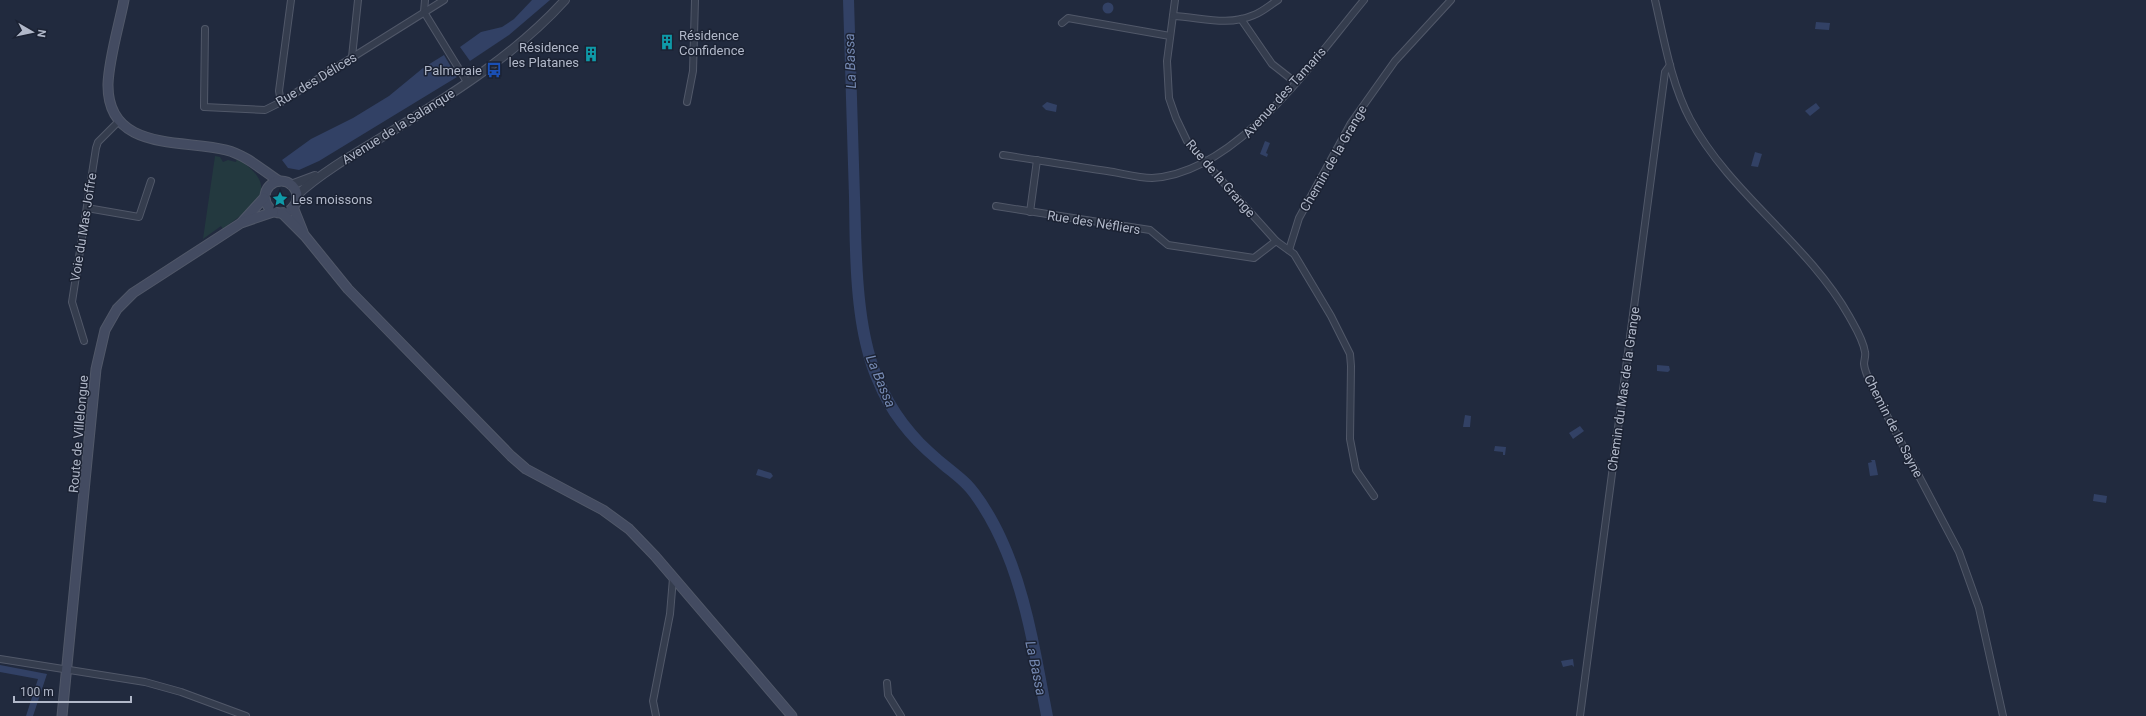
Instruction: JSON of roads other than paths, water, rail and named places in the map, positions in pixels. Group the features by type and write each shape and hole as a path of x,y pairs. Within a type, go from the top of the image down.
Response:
{"main road":[{"path":"124,0 109,73 108,85 111,106 119,121 132,132 147,139 226,150 248,159 259,169 279,181 291,185 296,195 293,207 305,236"},
{"path":"259,169 269,186"},
{"path":"279,181 269,186 264,198 267,206 278,212 305,236 348,289 511,456 526,469 603,510 628,529 655,556 792,716"},
{"name":"Route de Villelongue","path":"62,716 68,670 96,369 105,330 117,309 133,293 241,223 264,198"},
{"path":"278,212 293,207"},
{"name":"Route de Villelongue","path":"241,223 278,212"}],"street":[{"path":"281,102 279,91 291,0"},
{"path":"352,58 358,0"},
{"path":"425,0 424,12 467,82"},
{"name":"Rue des Délices","path":"205,29 204,107 265,110 281,102 444,0"},
{"name":"Avenue de la Salanque","path":"296,195 322,174 429,108 467,82 526,39 565,0"},
{"path":"687,102 693,71 695,0"},
{"name":"Rue de la Grange","path":"1176,0 1167,61 1170,98 1176,118 1187,141 1205,162 1276,241 1294,254 1331,316 1350,354 1350,439 1356,470 1374,496"},
{"path":"1173,16 1216,22 1233,21 1255,15 1278,0"},
{"name":"Avenue des Tamaris","path":"1003,155 1150,178 1184,173 1205,162 1241,139 1295,82 1364,0"},
{"name":"Chemin de la Grange","path":"1289,250 1299,218 1351,122 1395,61 1451,0"},
{"name":"Chemin de la Sayne","path":"1655,0 1670,65 1689,118 1715,158 1744,192 1813,265 1848,315 1859,334 1865,353 1864,362 1866,371 1873,389 1959,552 1979,608 2003,716"},
{"path":"1062,23 1068,18 1170,36"},
{"path":"1241,19 1272,64 1295,82"},
{"name":"Chemin du Mas de la Grange","path":"1580,716 1665,72 1670,65"},
{"name":"Voie du Mas Joffre","path":"84,341 72,302 98,142 119,121"},
{"path":"1030,212 1037,160"},
{"name":"Avenue de la Salanque","path":"291,185 322,174"},
{"path":"87,208 139,217 151,181"},
{"name":"Rue des Néfliers","path":"996,206 1150,230 1168,245 1254,258 1276,241"},
{"path":"656,716 653,701 670,614 673,578"},
{"path":"0,659 145,682 181,692 246,716"},
{"path":"887,683 888,695 901,716"}],"water":[{"path":"532,0 550,0 509,35 470,61 460,47 481,32 502,27 514,19"},
{"name":"La Bassa","path":"843,0 854,0 862,265 870,335 876,357 888,389 915,430 975,485 995,515 1009,542 1020,570 1036,628 1053,716 1041,716 1018,602 999,547 986,521 966,492 923,454 897,426 877,393 864,360 852,290"},
{"path":"1106,3 1110,3 1112,4 1112,12 1106,13 1103,10 1103,6"},
{"path":"1816,22 1830,23 1829,30 1815,29"},
{"path":"444,55 457,77 319,161 299,170 288,168 282,160 311,139 353,118 389,96 423,68"},
{"path":"1047,102 1057,105 1056,112 1046,110 1042,106"},
{"path":"1816,103 1820,108 1810,116 1805,111"},
{"path":"1265,141 1270,143 1266,153 1268,154 1267,157 1260,154"},
{"path":"1755,152 1762,154 1758,167 1751,166"},
{"path":"1657,365 1669,366 1670,370 1668,372 1657,371"},
{"path":"1465,415 1471,416 1470,427 1463,427"},
{"path":"1580,426 1584,431 1573,439 1569,433"},
{"path":"1495,446 1506,447 1505,455 1503,455 1503,452 1494,451"},
{"path":"1871,460 1875,460 1878,475 1870,476 1868,463 1872,462"},
{"path":"758,469 771,473 773,476 770,479 756,475"},
{"path":"2094,494 2107,496 2106,503 2093,501"},
{"path":"1573,659 1574,667 1572,665 1563,667 1561,661"},
{"path":"0,665 47,674 33,716 26,716 38,679 0,672"}],"place":[{"name":"Résidence Confidence","path":"667,42"},
{"name":"Résidence les Platanes","path":"591,54"},
{"name":"Palmeraie","path":"494,70"},
{"name":"Les moissons","path":"280,199"}]}
